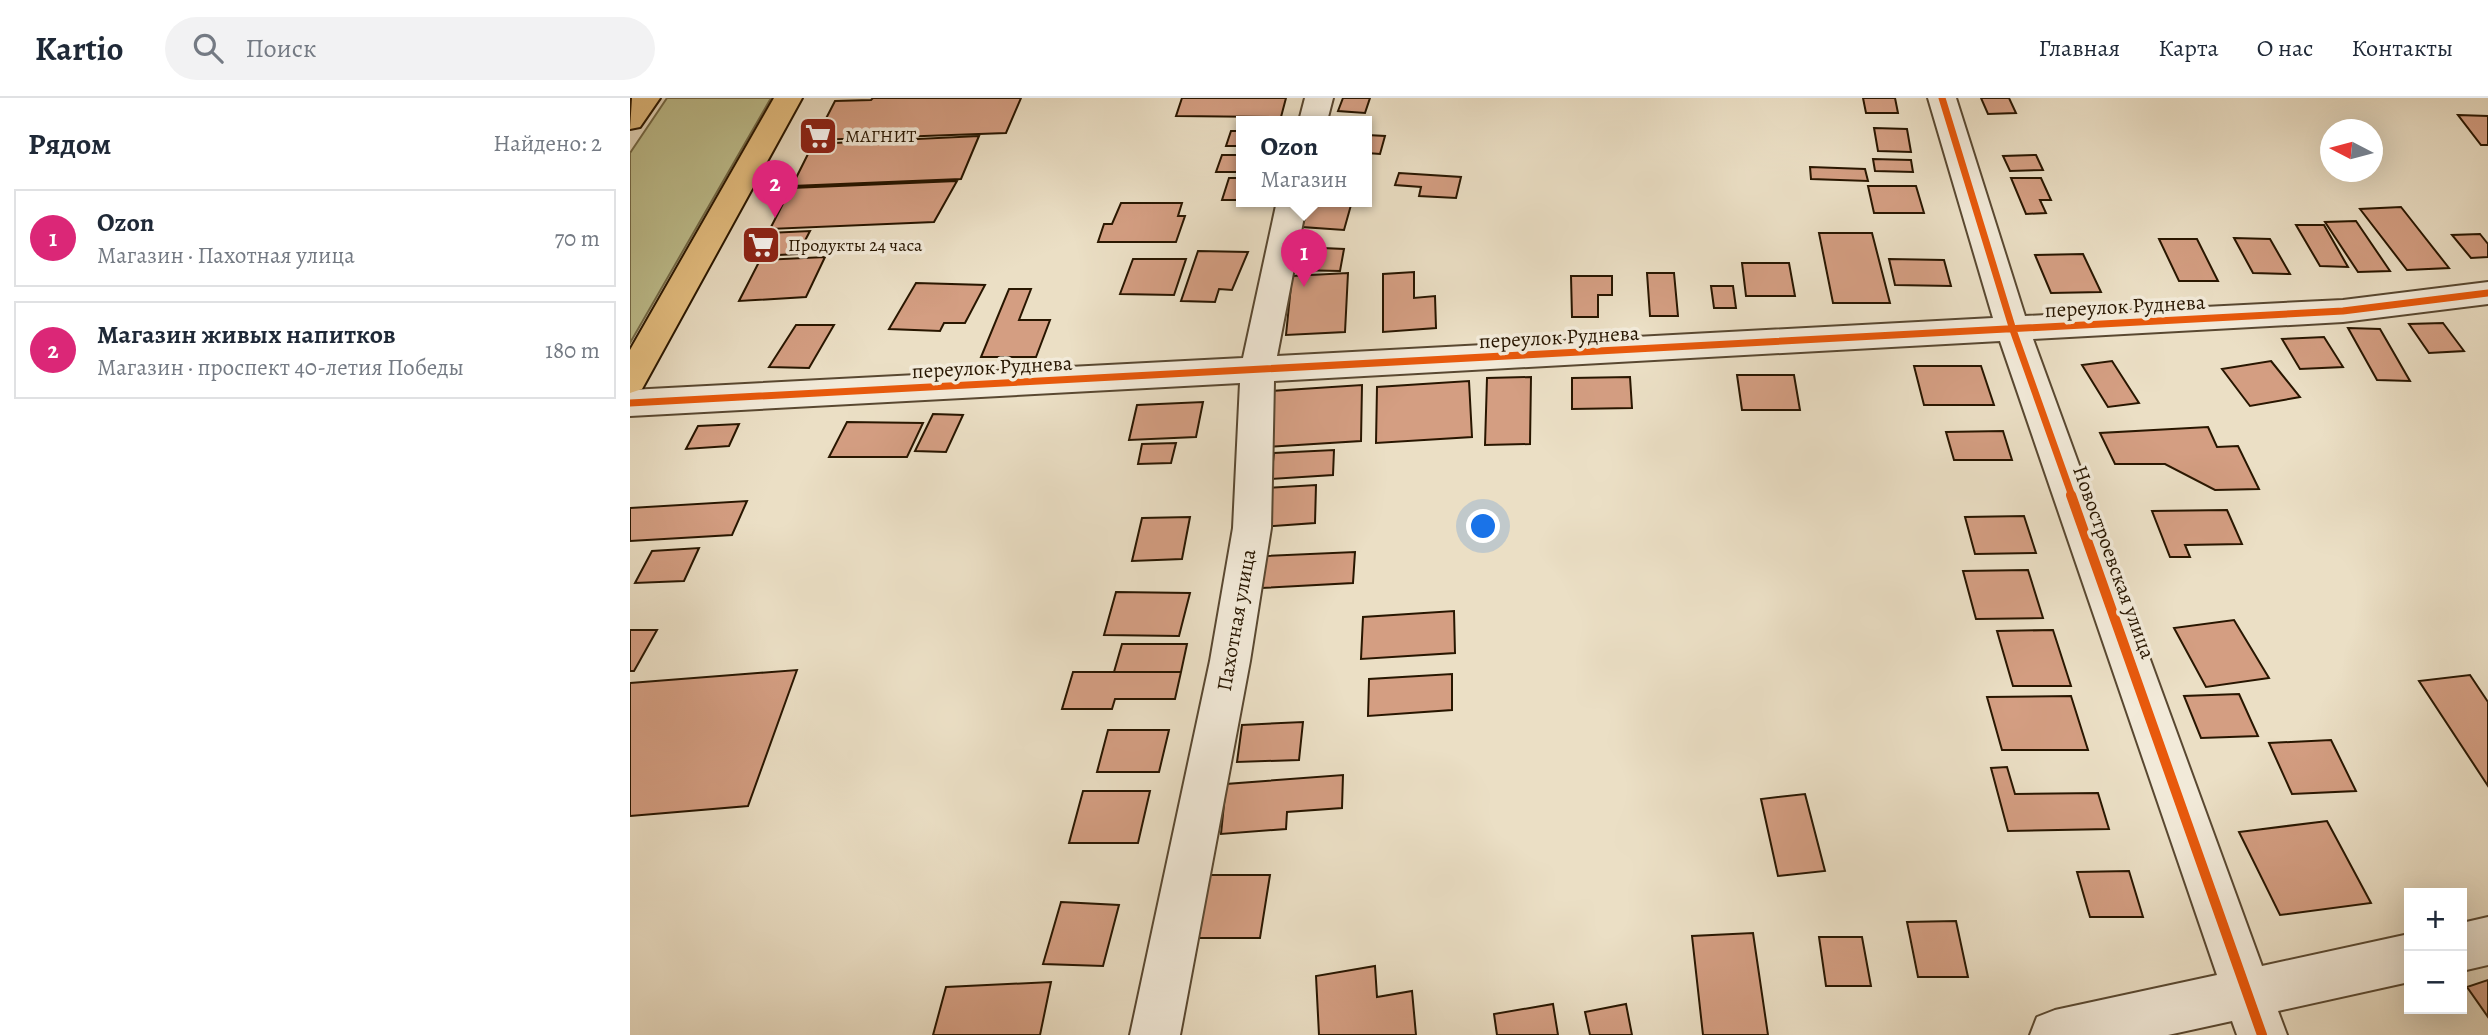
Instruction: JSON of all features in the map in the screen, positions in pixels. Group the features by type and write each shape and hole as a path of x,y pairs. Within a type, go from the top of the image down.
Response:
{"main road":[{"path":"630,121 646,98"},
{"path":"630,380 788,98"}],"street":[{"path":"1314,116 1319,98"},
{"name":"Новостроевская улица","path":"1942,98 2013,330 2255,1015"},
{"name":"Пахотная улица","path":"1155,1035 1230,661 1252,528 1257,437 1257,371 1291,207"},
{"name":"переулок Руднева","path":"630,403 2343,311 2488,293"},
{"path":"2467,946 2488,941"},
{"path":"2055,1035 2255,1015 2404,960"}],"green space":[{"path":"667,98 771,98 630,343 630,153"}],"building":[{"path":"873,98 1021,98 1006,133 815,140 835,101"},
{"path":"1182,98 1286,98 1281,116 1176,116"},
{"path":"1343,98 1370,98 1365,113 1338,111"},
{"path":"1863,98 1895,98 1898,113 1866,113"},
{"path":"1981,98 2009,98 2016,113 1988,114"},
{"path":"2458,115 2488,116 2488,145 2481,145"},
{"path":"1874,128 1907,129 1911,152 1878,151"},
{"path":"1231,131 1236,131 1236,146 1226,146"},
{"path":"1372,135 1385,136 1380,154 1372,153"},
{"path":"979,136 961,179 792,186 813,144"},
{"path":"1222,155 1236,155 1236,172 1216,172"},
{"path":"2036,155 2043,170 2010,171 2003,156"},
{"path":"1873,159 1911,160 1913,172 1875,171"},
{"path":"1810,167 1865,169 1868,181 1811,179"},
{"path":"1399,173 1461,177 1456,198 1419,196 1421,187 1395,185"},
{"path":"1229,178 1236,178 1236,200 1222,200"},
{"path":"2011,178 2041,178 2051,200 2040,200 2046,213 2026,214"},
{"path":"957,181 934,222 770,229 791,188"},
{"path":"1868,186 1916,186 1924,213 1874,213"},
{"path":"1121,203 1182,203 1178,216 1185,216 1176,242 1098,242 1104,224 1112,224"},
{"path":"1309,207 1350,207 1344,230 1302,227"},
{"path":"2401,207 2449,268 2407,270 2360,209"},
{"path":"2356,221 2390,271 2358,272 2325,222"},
{"path":"2296,225 2324,225 2348,267 2320,266"},
{"path":"810,231 798,254 756,256 768,233"},
{"path":"1819,233 1872,233 1890,303 1833,303"},
{"path":"2480,234 2488,244 2488,257 2471,258 2452,235"},
{"path":"2234,238 2270,239 2290,274 2253,273"},
{"path":"2159,239 2197,239 2218,281 2179,281"},
{"path":"1300,247 1344,249 1340,271 1294,270"},
{"path":"1198,251 1248,252 1232,290 1219,289 1215,302 1181,301"},
{"path":"2083,254 2101,292 2051,293 2035,255"},
{"path":"825,257 806,297 739,301 760,260"},
{"path":"1133,259 1186,259 1174,295 1120,294"},
{"path":"1889,259 1944,260 1951,286 1895,285"},
{"path":"1742,263 1789,263 1795,296 1746,296"},
{"path":"1414,272 1414,298 1435,296 1436,328 1383,332 1383,274"},
{"path":"1348,273 1345,332 1286,335 1292,276"},
{"path":"1647,273 1674,273 1678,316 1650,316"},
{"path":"1571,276 1612,276 1612,295 1598,295 1598,317 1572,317"},
{"path":"916,283 985,285 965,323 944,323 940,331 889,329"},
{"path":"1711,286 1733,286 1736,308 1714,308"},
{"path":"1009,289 1031,289 1019,320 1050,320 1036,357 981,357"},
{"path":"2443,323 2464,351 2429,353 2409,324"},
{"path":"796,325 834,325 809,368 769,367"},
{"path":"2348,328 2380,329 2410,381 2377,380"},
{"path":"2324,337 2343,367 2300,369 2282,339"},
{"path":"2112,361 2139,403 2108,407 2082,365"},
{"path":"2271,361 2300,397 2250,406 2222,369"},
{"path":"1914,366 1981,366 1994,405 1924,405"},
{"path":"1737,375 1794,375 1800,410 1742,410"},
{"path":"1531,377 1530,444 1485,445 1487,378"},
{"path":"1630,377 1632,408 1572,409 1572,378"},
{"path":"1469,381 1472,437 1376,443 1377,387"},
{"path":"1362,385 1361,441 1266,447 1271,391"},
{"path":"1203,402 1196,437 1129,440 1137,405"},
{"path":"933,414 963,415 946,452 915,451"},
{"path":"847,422 923,423 907,457 829,457"},
{"path":"739,424 729,446 686,449 698,426"},
{"path":"2208,427 2217,447 2238,446 2259,489 2215,490 2165,464 2115,464 2100,433"},
{"path":"2003,431 2012,460 1954,460 1946,432"},
{"path":"1176,443 1171,463 1138,464 1142,444"},
{"path":"1334,450 1333,475 1271,479 1274,453"},
{"path":"1316,485 1315,523 1260,527 1264,488"},
{"path":"747,501 732,535 630,541 630,508"},
{"path":"2227,510 2242,544 2185,545 2190,557 2170,557 2152,511"},
{"path":"2024,516 2036,553 1975,554 1965,517"},
{"path":"1190,517 1182,559 1132,561 1142,518"},
{"path":"699,548 684,581 635,583 652,551"},
{"path":"1355,552 1353,583 1262,588 1266,556"},
{"path":"2028,570 2043,618 1976,619 1963,571"},
{"path":"1116,592 1190,593 1179,636 1104,635"},
{"path":"1454,611 1455,653 1361,659 1363,617"},
{"path":"2234,620 2269,678 2206,687 2174,628"},
{"path":"630,630 657,630 634,671 630,671"},
{"path":"2053,630 2071,686 2013,686 1997,631"},
{"path":"1122,644 1187,644 1181,672 1114,672"},
{"path":"797,670 748,806 630,816 630,683"},
{"path":"1073,672 1181,672 1175,699 1115,699 1112,709 1062,709"},
{"path":"1452,674 1452,710 1368,716 1369,679"},
{"path":"2470,675 2488,702 2488,786 2419,681"},
{"path":"2239,694 2258,736 2201,738 2184,696"},
{"path":"2071,696 2088,750 2002,750 1987,697"},
{"path":"1303,722 1299,760 1237,762 1242,725"},
{"path":"1108,730 1169,730 1159,772 1097,772"},
{"path":"2331,740 2356,791 2292,794 2269,743"},
{"path":"2007,767 2015,794 2098,793 2109,829 2008,831 1991,768"},
{"path":"1343,775 1342,808 1287,812 1286,829 1221,834 1226,784"},
{"path":"1083,791 1150,791 1138,843 1069,843"},
{"path":"1805,794 1825,871 1778,876 1761,799"},
{"path":"2327,821 2371,903 2280,915 2239,832"},
{"path":"2129,871 2143,917 2090,917 2077,872"},
{"path":"1204,875 1270,875 1260,938 1192,938"},
{"path":"1061,902 1119,905 1103,966 1043,964"},
{"path":"1956,921 1968,977 1918,977 1907,922"},
{"path":"1753,933 1768,1035 1703,1035 1692,936"},
{"path":"1819,937 1862,937 1871,986 1826,986"},
{"path":"1375,966 1377,997 1412,991 1416,1035 1319,1035 1316,976"},
{"path":"2488,980 2488,1017 2467,987"},
{"path":"1051,982 1040,1035 933,1035 946,987"},
{"path":"1553,1004 1558,1035 1497,1035 1494,1014"},
{"path":"1626,1004 1632,1035 1590,1035 1585,1012"}],"cycle path":[{"path":"1942,98 2013,330 2262,1035"},
{"path":"630,403 2343,311 2488,293"}],"place":[{"name":"МАГНИТ","path":"818,136"},
{"name":"Магазин живых напитков","path":"775,218"},
{"name":"Продукты 24 часа","path":"761,245"},
{"name":"Ozon","path":"1304,287"}]}
